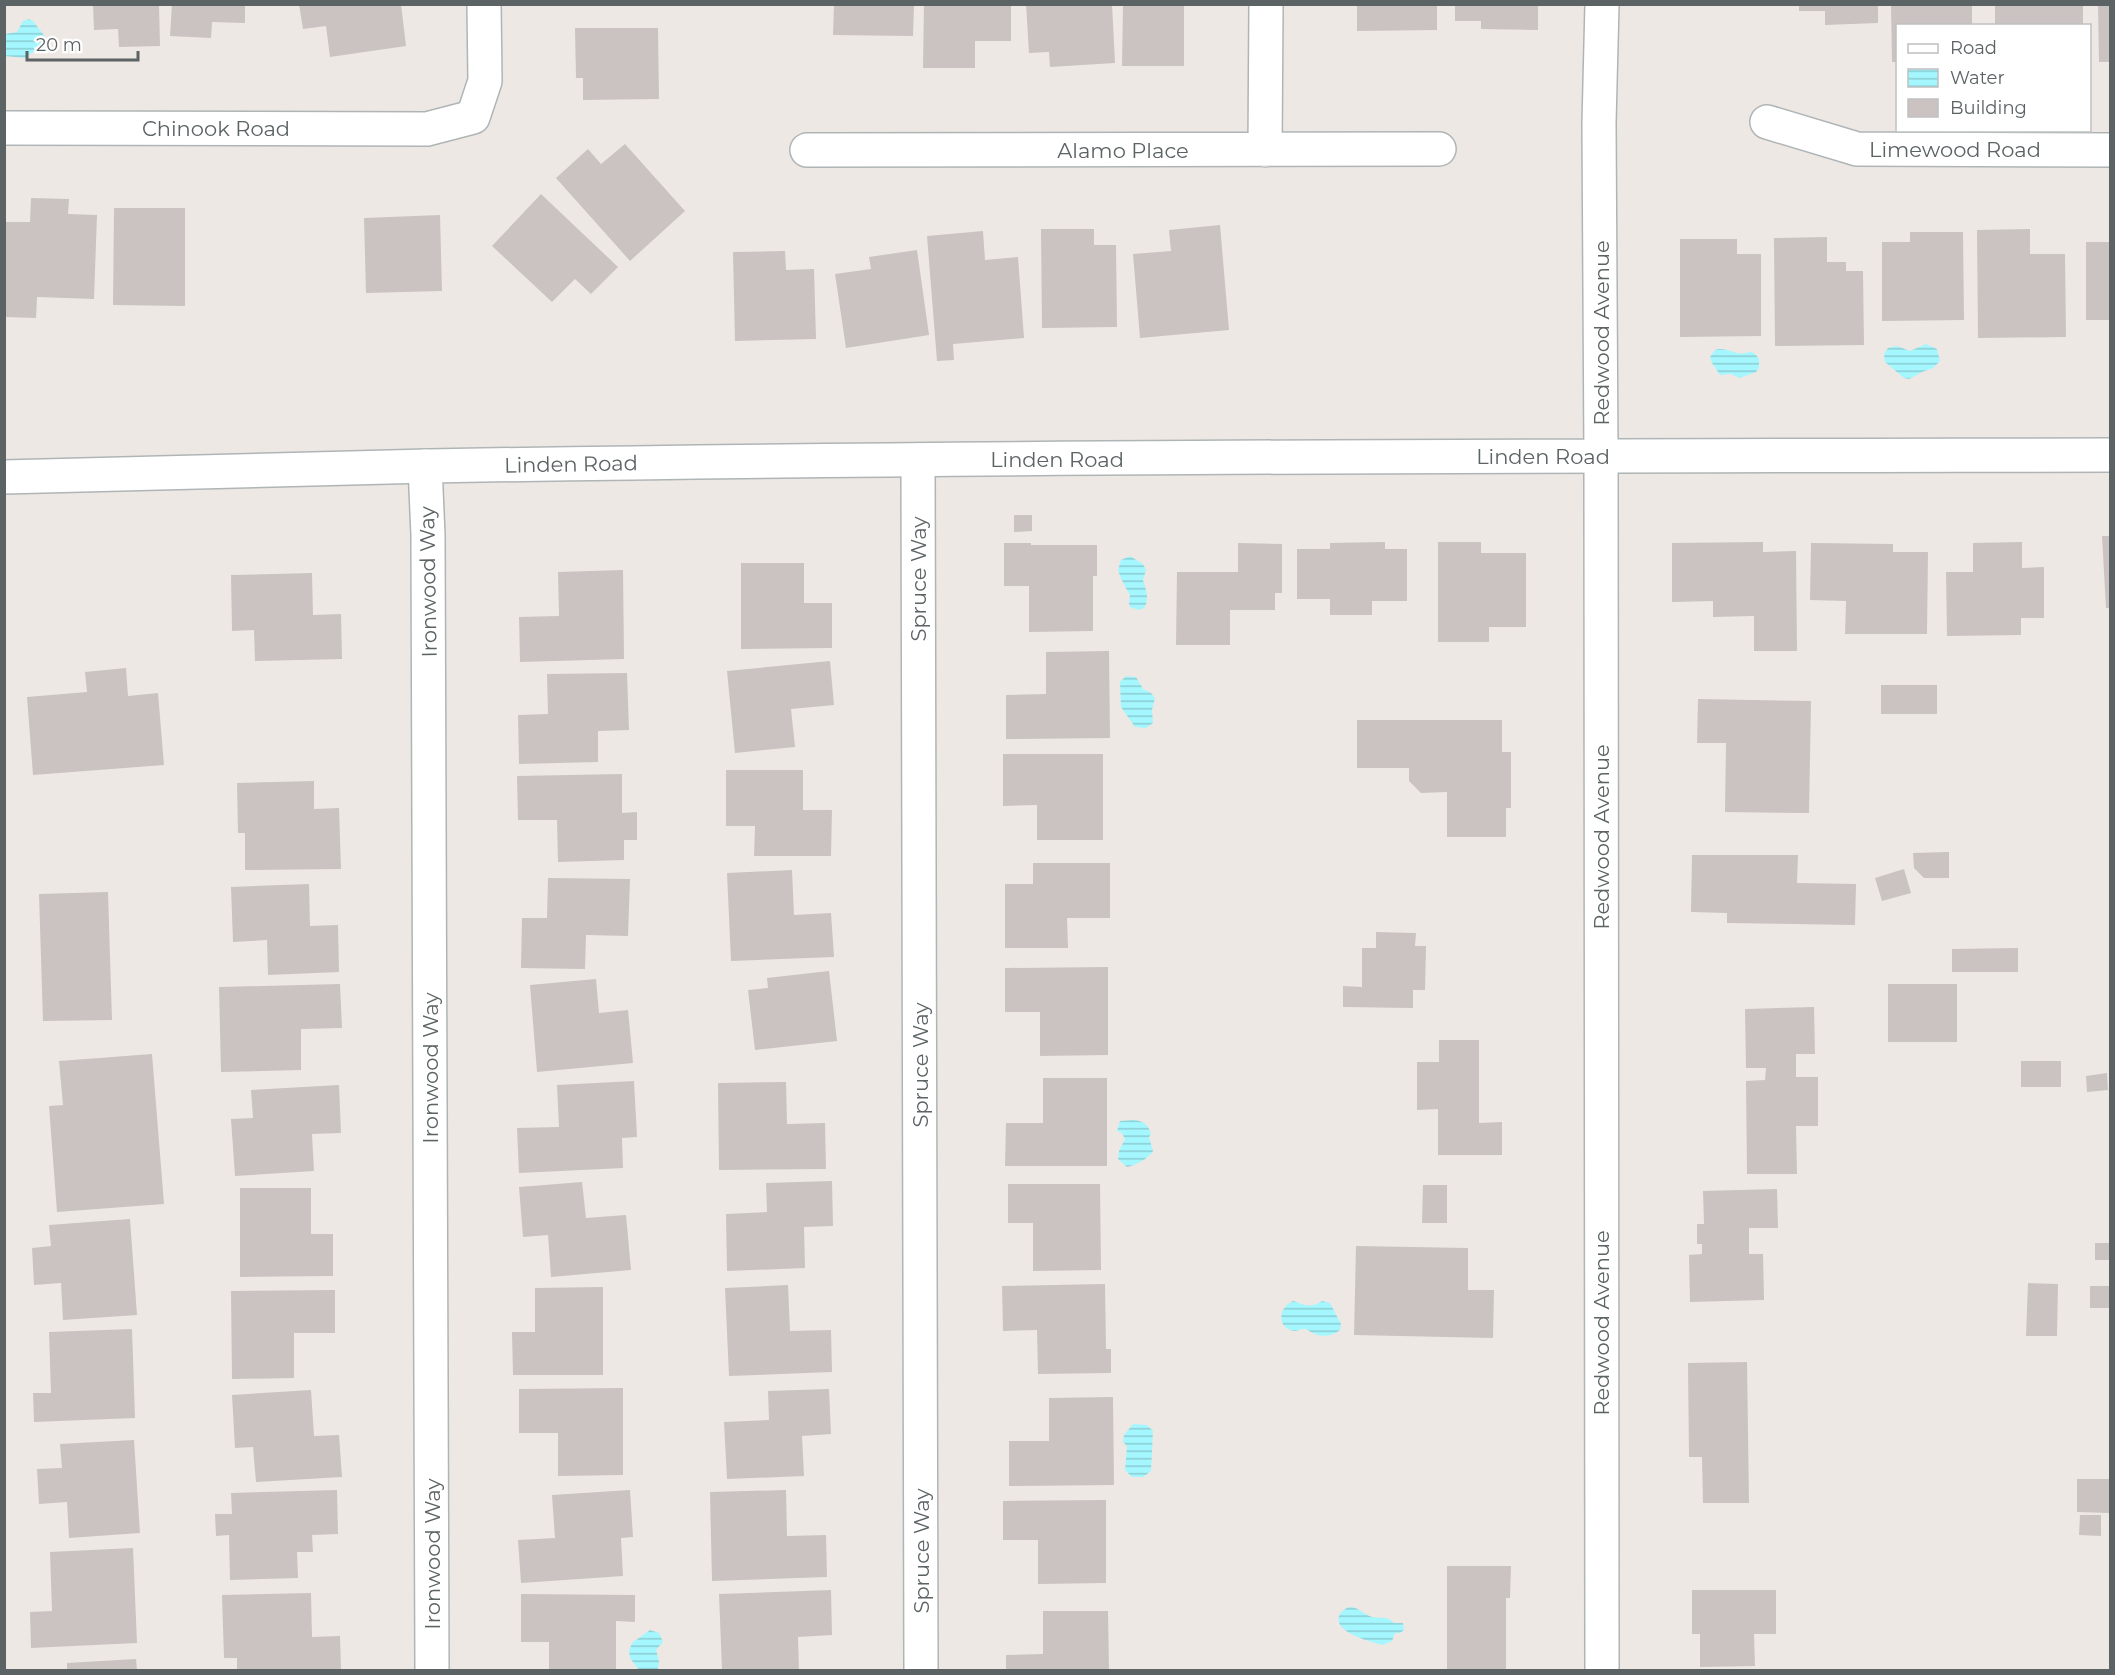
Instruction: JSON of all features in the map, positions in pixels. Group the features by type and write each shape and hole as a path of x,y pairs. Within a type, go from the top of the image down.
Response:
{"street":[{"name":"Chinook Road","path":"4,128 427,129 473,117 485,81 484,4"},
{"path":"1265,150 1266,4"},
{"name":"Redwood Avenue","path":"1602,4 1599,123 1602,1671"},
{"name":"Limewood Road","path":"1767,122 1857,149 2110,150"},
{"name":"Alamo Place","path":"807,150 1439,149"},
{"name":"Linden Road","path":"4,477 425,466 918,460 2110,455"},
{"name":"Spruce Way","path":"918,460 921,1671"},
{"name":"Ironwood Way","path":"425,466 428,547 432,1671"}],"water":[{"path":"29,19 46,38 43,45 25,58 5,56 5,34 17,32 23,21"},
{"path":"1926,344 1937,349 1940,361 1933,368 1909,379 1904,378 1885,362 1884,354 1888,348 1897,346 1910,351"},
{"path":"1718,349 1741,354 1753,353 1759,359 1759,368 1756,372 1740,378 1731,374 1720,375 1710,357"},
{"path":"1130,556 1143,564 1146,570 1143,580 1147,601 1144,608 1139,610 1130,607 1130,595 1118,570 1121,560"},
{"path":"1126,676 1136,677 1143,689 1155,698 1152,710 1153,723 1146,728 1135,727 1121,707 1120,682"},
{"path":"1120,1121 1143,1122 1148,1128 1153,1151 1141,1161 1127,1167 1118,1159 1125,1139 1122,1133 1117,1131"},
{"path":"1293,1301 1308,1306 1322,1301 1330,1303 1341,1324 1340,1330 1324,1336 1304,1329 1296,1331 1285,1327 1282,1323 1282,1313 1284,1308"},
{"path":"1133,1424 1147,1425 1153,1431 1151,1471 1143,1477 1132,1477 1125,1470 1127,1446 1123,1442 1124,1435"},
{"path":"1349,1607 1356,1608 1372,1617 1403,1623 1404,1630 1395,1633 1392,1641 1382,1645 1362,1639 1347,1632 1339,1622 1341,1613"},
{"path":"650,1630 659,1633 663,1642 656,1650 659,1661 658,1669 639,1670 630,1658 629,1651 632,1643"}],"building":[{"path":"93,4 159,4 160,46 119,47 118,29 94,30"},
{"path":"172,4 245,4 245,23 212,22 211,38 170,36"},
{"path":"299,4 401,4 406,46 330,57 326,26 303,29"},
{"path":"834,4 914,4 913,36 833,35"},
{"path":"924,4 1011,4 1011,41 975,41 975,68 923,68"},
{"path":"1026,4 1112,4 1115,63 1050,67 1049,52 1029,53"},
{"path":"1123,4 1184,4 1184,66 1122,66"},
{"path":"1357,4 1437,4 1437,30 1357,31"},
{"path":"1455,4 1538,4 1538,30 1481,29 1481,21 1455,21"},
{"path":"1799,4 1878,4 1878,23 1825,25 1825,11 1799,11"},
{"path":"1995,4 2083,4 2083,24 1995,24"},
{"path":"1891,5 1972,5 1972,24 1896,24 1896,62 1892,62"},
{"path":"2098,5 2110,5 2110,62 2099,62"},
{"path":"575,28 658,28 659,99 583,100 583,78 576,78"},
{"path":"625,144 685,211 630,261 556,178 588,149 601,164"},
{"path":"541,194 618,267 591,294 575,279 552,302 492,246"},
{"path":"31,198 69,199 68,214 97,215 94,299 37,297 36,318 4,317 4,222 30,222"},
{"path":"114,208 185,208 185,306 113,305"},
{"path":"440,215 442,291 366,293 364,218"},
{"path":"1220,225 1229,330 1140,338 1133,254 1171,251 1169,230"},
{"path":"1041,229 1094,229 1094,245 1116,245 1117,327 1042,328"},
{"path":"2030,229 2030,254 2065,254 2066,337 1978,338 1977,230"},
{"path":"983,231 985,260 1018,257 1024,338 953,344 954,360 937,361 927,236"},
{"path":"1910,232 1963,232 1964,320 1882,321 1882,242 1910,242"},
{"path":"1827,237 1827,262 1846,262 1846,271 1863,271 1864,345 1775,346 1774,238"},
{"path":"1680,239 1737,239 1737,254 1761,254 1761,336 1680,337"},
{"path":"2086,242 2110,242 2110,320 2086,320"},
{"path":"917,250 929,335 846,348 835,274 871,269 869,257"},
{"path":"785,251 786,270 814,269 816,339 735,341 733,252"},
{"path":"1014,515 1032,515 1032,531 1014,532"},
{"path":"2102,536 2110,536 2110,608 2106,608"},
{"path":"1385,542 1385,549 1407,549 1407,601 1372,601 1372,615 1330,615 1330,599 1297,599 1297,549 1330,549 1330,543"},
{"path":"1438,542 1481,542 1481,553 1526,553 1526,627 1489,627 1489,642 1438,642"},
{"path":"1763,542 1763,552 1796,551 1797,651 1754,651 1754,616 1713,617 1713,601 1672,602 1672,543"},
{"path":"2022,542 2022,568 2044,567 2044,618 2021,618 2021,635 1947,636 1946,572 1973,572 1973,543"},
{"path":"1004,543 1097,545 1097,576 1093,576 1093,631 1029,632 1029,586 1004,586"},
{"path":"1238,543 1282,544 1282,593 1275,593 1275,610 1230,610 1230,645 1176,645 1177,572 1238,572"},
{"path":"1811,543 1893,544 1893,552 1928,552 1927,634 1845,634 1846,601 1810,600"},
{"path":"741,563 804,563 804,603 832,603 832,648 741,649"},
{"path":"623,570 624,659 520,662 519,617 559,616 558,572"},
{"path":"312,573 313,615 341,614 342,659 255,661 254,630 232,631 231,575"},
{"path":"1109,651 1110,738 1006,739 1006,695 1046,694 1046,652"},
{"path":"830,661 834,705 791,709 795,747 735,753 727,671"},
{"path":"126,668 128,696 158,693 164,765 33,775 27,697 87,692 85,672"},
{"path":"627,673 629,730 598,731 598,762 519,764 518,715 548,714 547,674"},
{"path":"1881,685 1937,685 1937,714 1881,714"},
{"path":"1698,699 1811,701 1809,813 1725,812 1726,743 1697,743"},
{"path":"1357,720 1502,720 1502,752 1511,752 1511,808 1506,808 1506,837 1447,837 1447,792 1421,793 1409,781 1409,768 1357,768"},
{"path":"1003,754 1103,754 1103,840 1037,840 1037,805 1003,806"},
{"path":"726,770 803,770 803,810 832,810 831,856 754,856 755,826 726,826"},
{"path":"622,774 622,813 637,812 637,840 624,840 624,860 558,862 557,820 518,820 517,776"},
{"path":"314,781 314,809 339,808 341,869 245,870 245,833 238,833 237,783"},
{"path":"1949,852 1949,878 1924,878 1914,868 1913,853"},
{"path":"1692,855 1798,855 1797,883 1856,884 1855,925 1727,923 1727,913 1691,912"},
{"path":"1033,863 1110,863 1110,918 1067,918 1068,948 1005,948 1005,884 1033,884"},
{"path":"1904,869 1911,893 1882,901 1875,878"},
{"path":"792,870 794,915 831,913 834,957 731,961 727,873"},
{"path":"548,878 630,879 628,936 586,935 585,969 521,968 522,918 547,918"},
{"path":"309,884 310,926 338,925 339,972 268,975 267,940 233,942 231,887"},
{"path":"108,892 112,1020 43,1021 39,894"},
{"path":"1376,932 1416,933 1415,946 1426,946 1425,990 1413,990 1413,1008 1343,1007 1343,986 1362,987 1362,948 1376,948"},
{"path":"2018,948 2018,972 1952,972 1952,949"},
{"path":"1108,967 1108,1055 1040,1056 1040,1012 1005,1012 1005,968"},
{"path":"829,971 837,1041 755,1050 748,990 768,988 767,978"},
{"path":"596,979 599,1013 628,1010 633,1063 537,1072 530,985"},
{"path":"340,984 342,1028 301,1029 301,1070 221,1072 219,987"},
{"path":"1888,984 1957,984 1957,1042 1888,1042"},
{"path":"1814,1007 1815,1054 1796,1054 1796,1077 1818,1077 1818,1126 1796,1126 1797,1174 1747,1174 1746,1081 1765,1080 1766,1068 1746,1068 1745,1009"},
{"path":"1439,1040 1479,1040 1479,1123 1502,1122 1502,1155 1438,1155 1438,1109 1417,1110 1417,1062 1439,1062"},
{"path":"152,1054 164,1204 57,1212 49,1106 63,1105 59,1061"},
{"path":"2021,1061 2061,1061 2061,1087 2021,1087"},
{"path":"2107,1073 2108,1090 2087,1092 2086,1076"},
{"path":"1043,1078 1107,1078 1107,1166 1005,1166 1006,1123 1043,1123"},
{"path":"634,1081 637,1137 622,1138 623,1168 519,1173 517,1128 559,1127 557,1085"},
{"path":"786,1082 787,1124 825,1123 826,1169 719,1170 718,1083"},
{"path":"339,1085 341,1133 312,1134 314,1171 235,1176 231,1119 253,1118 251,1090"},
{"path":"832,1181 833,1226 804,1227 805,1268 727,1271 726,1214 767,1212 766,1183"},
{"path":"582,1182 586,1218 626,1215 631,1270 551,1277 548,1235 523,1237 519,1187"},
{"path":"1008,1184 1100,1184 1101,1270 1033,1271 1033,1223 1008,1223"},
{"path":"1423,1185 1447,1185 1447,1223 1422,1223"},
{"path":"240,1188 311,1188 311,1234 333,1234 333,1276 240,1277"},
{"path":"1777,1189 1778,1228 1749,1228 1749,1254 1763,1254 1764,1300 1690,1302 1689,1255 1702,1254 1702,1244 1697,1244 1697,1224 1704,1224 1703,1191"},
{"path":"130,1219 137,1315 63,1320 61,1283 34,1285 32,1248 51,1246 49,1225"},
{"path":"2095,1243 2110,1243 2110,1260 2095,1260"},
{"path":"1356,1246 1468,1248 1468,1290 1494,1290 1493,1338 1354,1335"},
{"path":"2028,1283 2058,1284 2057,1336 2026,1336"},
{"path":"1105,1284 1106,1349 1111,1349 1111,1373 1038,1374 1037,1330 1003,1331 1002,1286"},
{"path":"788,1285 790,1331 831,1330 832,1372 729,1376 725,1288"},
{"path":"2090,1286 2110,1286 2110,1308 2090,1308"},
{"path":"603,1287 603,1375 513,1375 512,1332 535,1332 535,1288"},
{"path":"335,1290 335,1333 294,1333 294,1378 232,1379 231,1291"},
{"path":"132,1329 135,1418 34,1422 33,1393 51,1393 49,1332"},
{"path":"1747,1362 1749,1503 1703,1503 1702,1457 1689,1457 1688,1363"},
{"path":"623,1388 623,1475 558,1476 558,1433 519,1433 519,1389"},
{"path":"829,1389 831,1434 802,1436 804,1476 727,1479 724,1422 769,1420 768,1391"},
{"path":"311,1390 314,1436 339,1435 342,1477 256,1482 253,1447 235,1448 232,1395"},
{"path":"1113,1397 1114,1485 1009,1486 1009,1441 1049,1441 1049,1398"},
{"path":"134,1440 140,1533 69,1538 67,1502 39,1504 37,1469 62,1468 60,1444"},
{"path":"2077,1479 2110,1479 2110,1513 2077,1512"},
{"path":"337,1490 338,1534 312,1535 313,1552 297,1552 298,1578 230,1580 229,1535 216,1536 215,1514 232,1514 231,1493"},
{"path":"630,1490 633,1537 621,1538 623,1576 521,1583 518,1540 555,1538 552,1495"},
{"path":"786,1490 787,1536 826,1535 827,1577 712,1581 710,1492"},
{"path":"1106,1500 1106,1583 1038,1584 1038,1540 1003,1540 1003,1501"},
{"path":"2080,1515 2101,1515 2101,1536 2079,1535"},
{"path":"133,1548 137,1643 31,1648 30,1612 52,1611 50,1552"},
{"path":"1447,1566 1511,1566 1510,1598 1506,1598 1506,1670 1447,1670"},
{"path":"831,1590 832,1635 798,1637 799,1670 722,1670 719,1594"},
{"path":"1692,1590 1776,1590 1776,1634 1754,1634 1755,1666 1700,1667 1700,1634 1692,1634"},
{"path":"311,1593 312,1637 340,1636 341,1670 237,1670 237,1658 224,1658 222,1595"},
{"path":"521,1594 635,1595 635,1622 616,1621 616,1670 549,1670 549,1642 521,1642"},
{"path":"1043,1611 1108,1611 1109,1670 1006,1670 1006,1655 1043,1654"},
{"path":"136,1659 137,1670 67,1670 67,1663"}]}
